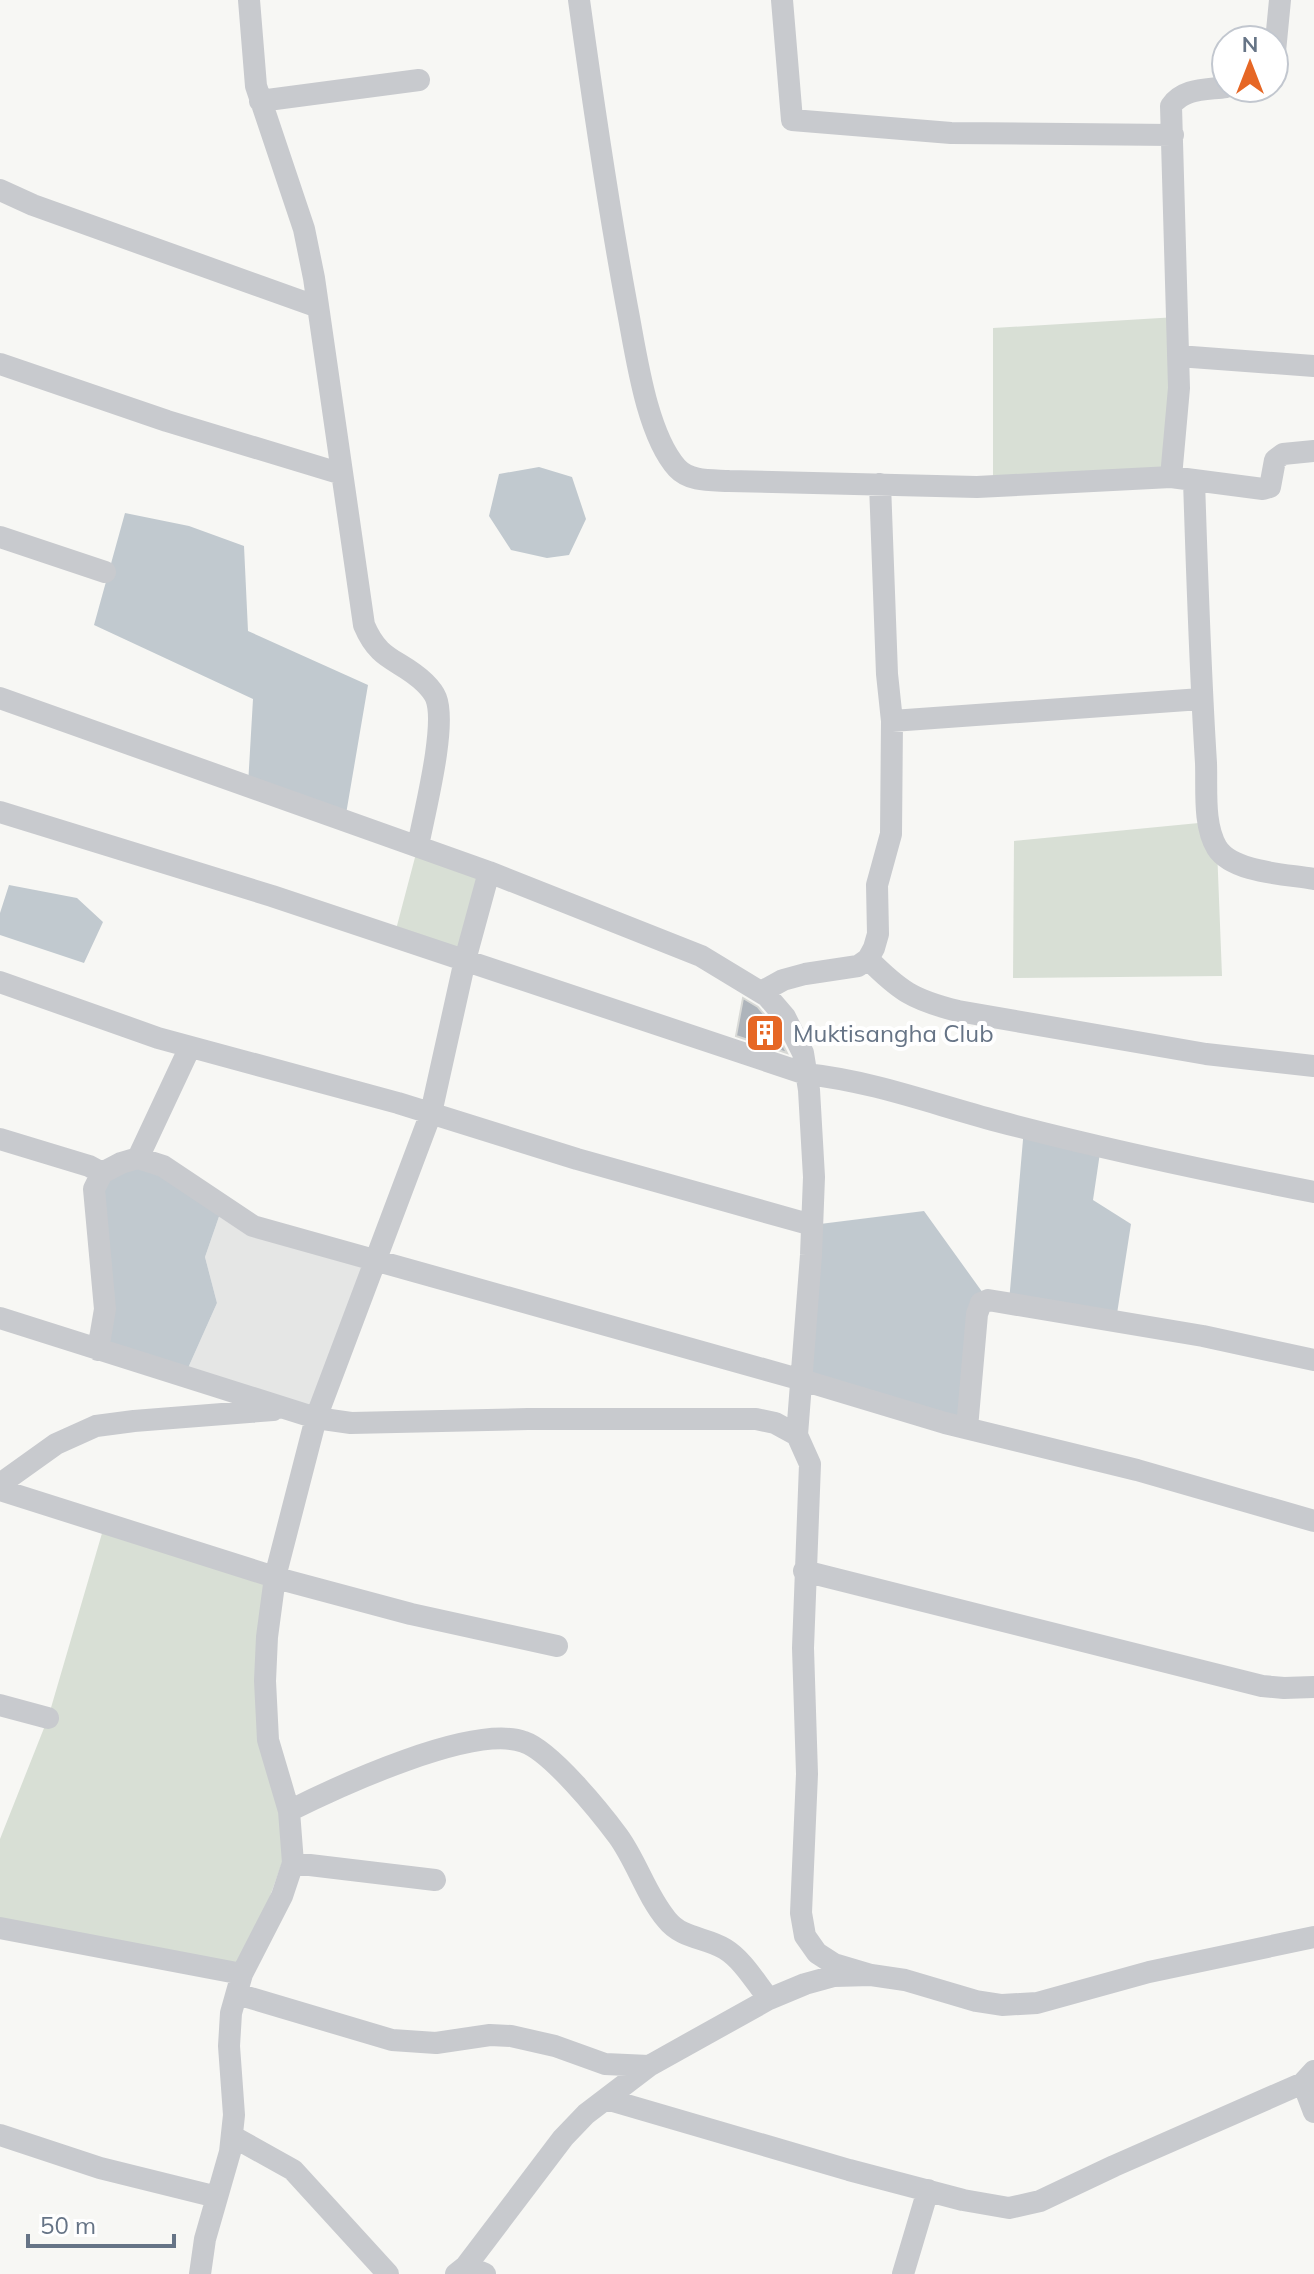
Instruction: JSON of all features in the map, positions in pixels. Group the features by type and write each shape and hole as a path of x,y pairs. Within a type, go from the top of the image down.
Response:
{"street":[{"path":"249,0 251,48 260,101 304,229 367,632 378,651 416,676 428,686 436,699 437,740 418,846"},
{"path":"579,0 615,245 635,351 649,410 669,457 680,471 694,478 977,487 1171,477 1263,489 1270,487 1275,460 1283,454 1314,451"},
{"path":"782,0 792,120 951,133 1173,135"},
{"path":"1278,24 1280,0"},
{"path":"260,101 419,80"},
{"path":"1171,477 1179,388 1171,106 1177,97 1187,92 1210,89"},
{"path":"0,190 33,205 318,307"},
{"path":"1178,356 1314,366"},
{"path":"0,364 167,421 342,474"},
{"path":"1194,480 1201,699 1209,822 1217,848 1231,861 1243,867 1314,879"},
{"path":"761,992 783,980 805,974 858,966 868,959 878,934 877,885 891,834 892,721 887,674 880,484"},
{"path":"0,537 105,572"},
{"path":"0,698 489,872 701,956 761,992 785,1017 803,1053 814,1177 797,1435 810,1464 804,1571 807,1774 801,1913 805,1936 817,1953 834,1964 871,1975 905,1980 976,2001 1002,2005 1037,2003 1149,1972 1314,1937"},
{"path":"892,721 1201,699"},
{"path":"0,812 272,896 806,1074 859,1082 998,1121 1185,1167 1314,1192"},
{"path":"200,2274 205,2239 232,2136 231,2013 240,1984 282,1896 293,1863 289,1811 268,1740 265,1681 275,1577 316,1418 431,1113 465,960 489,872"},
{"path":"868,959 897,988 925,1003 947,1009 1206,1054 1314,1066"},
{"path":"0,982 158,1038 431,1113 577,1159 812,1225"},
{"path":"138,1158 190,1047"},
{"path":"0,1139 89,1166 102,1173"},
{"path":"98,1350 105,1309 94,1189 102,1173 138,1158 163,1166 253,1226 967,1428 1137,1470 1314,1521"},
{"path":"967,1428 977,1314 981,1303 988,1300 1203,1336 1314,1360"},
{"path":"0,1318 316,1418 351,1423 756,1419 775,1423 797,1435"},
{"path":"0,1487 56,1444 96,1426 287,1409"},
{"path":"0,1487 275,1577 411,1614 557,1646"},
{"path":"804,1571 1262,1686 1314,1687"},
{"path":"0,1705 48,1718"},
{"path":"289,1811 340,1786 413,1757 481,1741 524,1741 559,1769 600,1813 634,1860 664,1916 673,1926 687,1936 725,1949 769,1999"},
{"path":"293,1863 435,1880"},
{"path":"0,1928 240,1984 392,2040 436,2043 490,2035 511,2036 555,2046 605,2064 649,2066"},
{"path":"469,2271 563,2138 649,2066 769,1999 805,1984 834,1976 871,1975"},
{"path":"606,2099 928,2190 992,2206 1023,2207 1308,2077 1314,2112"},
{"path":"0,2135 100,2168 217,2197"},
{"path":"232,2136 293,2170 388,2274"},
{"path":"903,2274 928,2190"}],"shaded area":[{"path":"1177,317 1171,477 993,486 993,328"},
{"path":"539,467 572,477 586,519 569,555 547,558 511,550 489,516 499,474"},
{"path":"125,513 189,526 244,546 248,631 368,685 345,820 248,785 253,699 94,625"},
{"path":"1209,822 1217,848 1222,976 1013,978 1014,841"},
{"path":"418,846 489,872 465,960 394,937"},
{"path":"9,885 77,898 103,922 84,963 0,935 0,913"},
{"path":"1024,1128 1101,1146 1093,1200 1131,1224 1116,1320 1009,1302"},
{"path":"138,1158 223,1205 205,1257 217,1303 184,1377 98,1350 102,1173"},
{"path":"223,1205 374,1260 316,1418 184,1377 217,1303 205,1257"},
{"path":"924,1211 988,1300 967,1428 802,1380 812,1225"},
{"path":"105,1523 275,1577 265,1681 292,1835 242,1974 0,1928 0,1839 48,1718"}],"building":[{"path":"743,998 758,1007 773,1025 787,1053 736,1036"}],"place":[{"name":"Muktisangha Club","path":"765,1033"}]}
